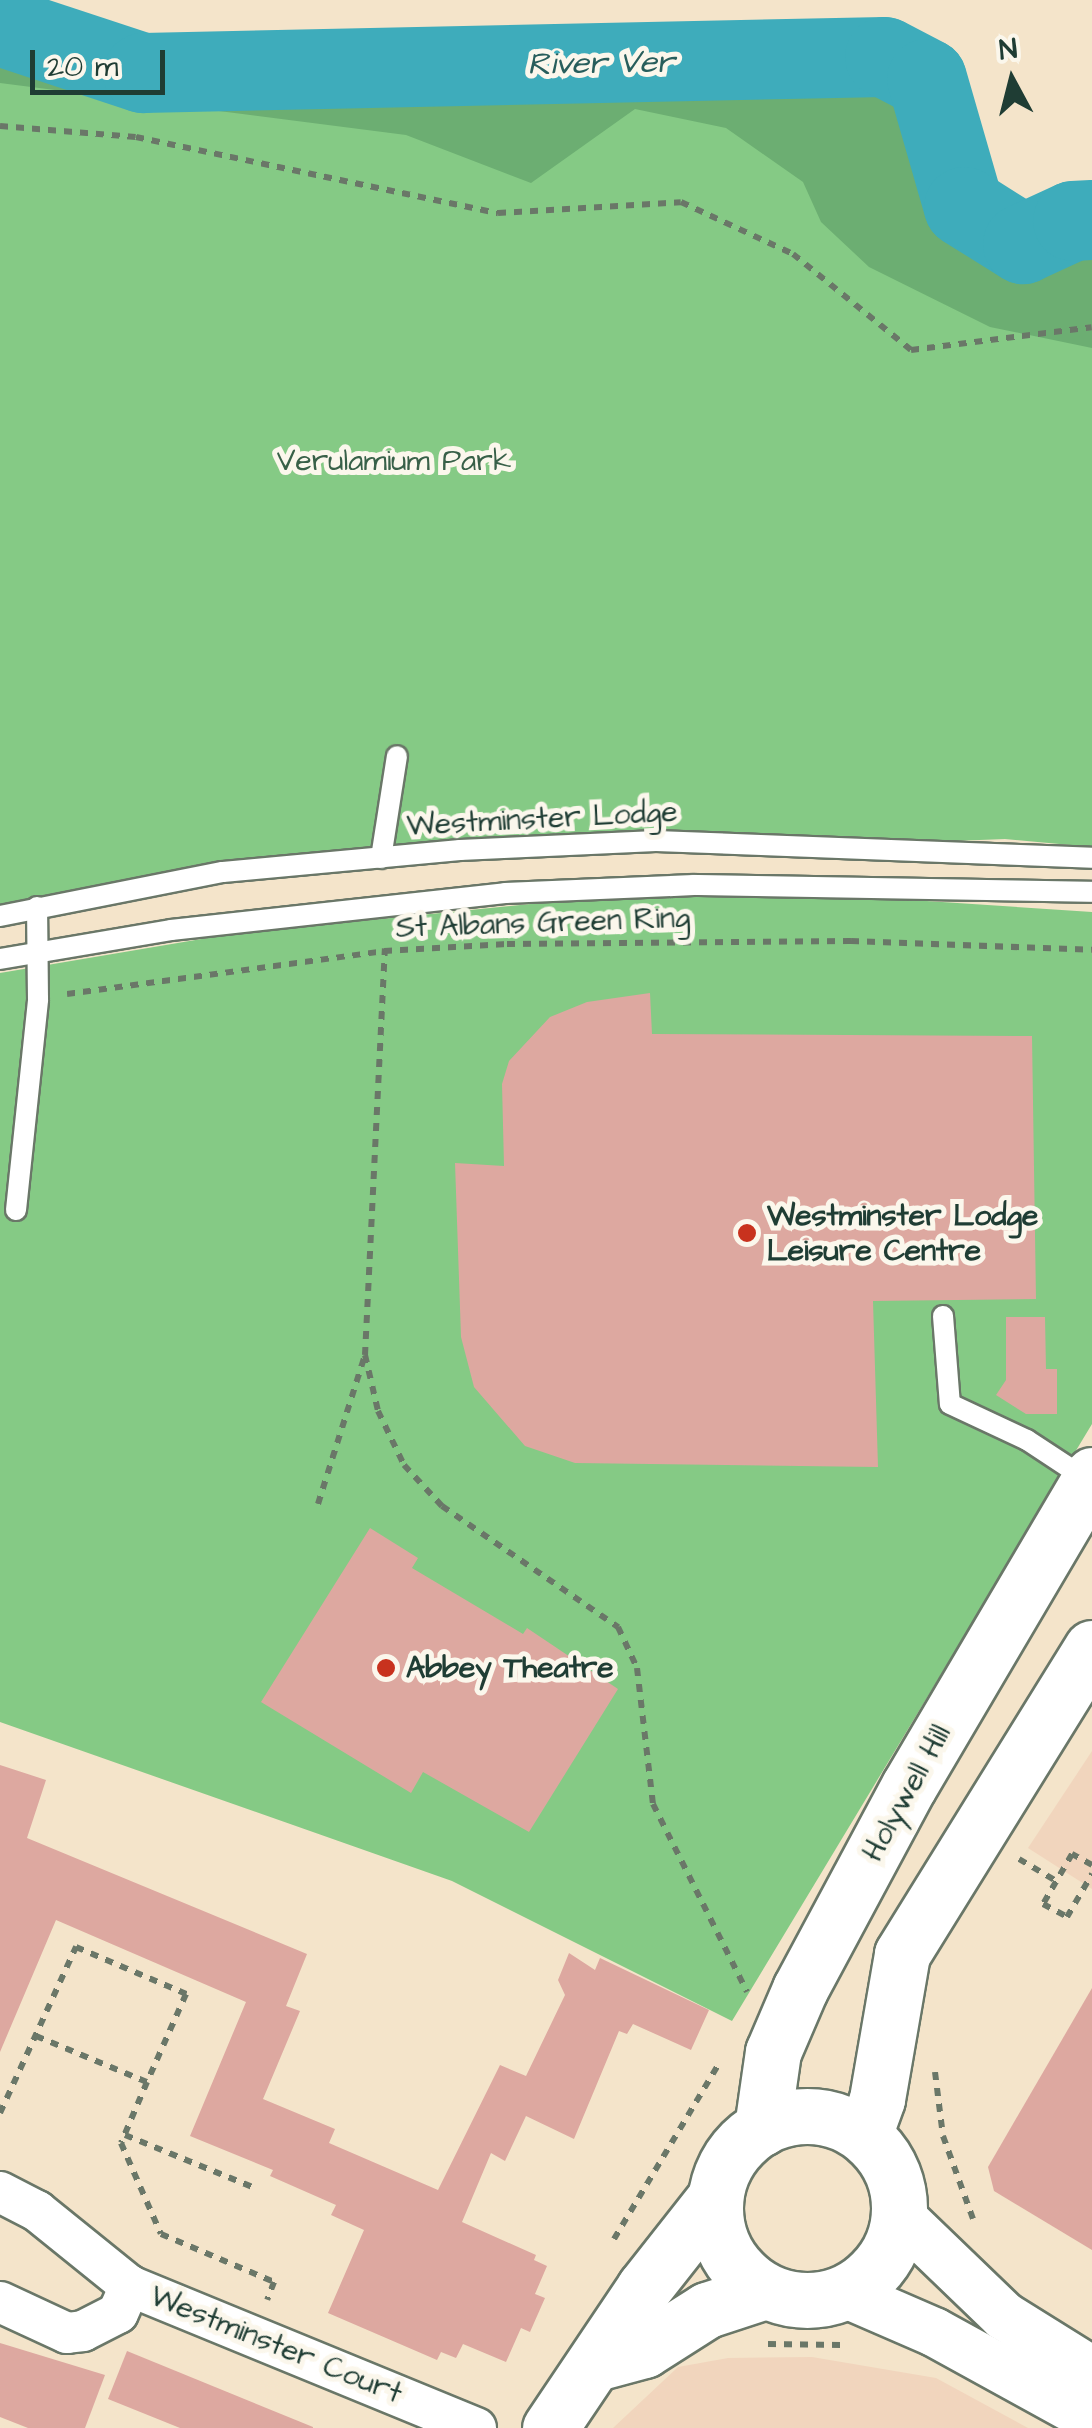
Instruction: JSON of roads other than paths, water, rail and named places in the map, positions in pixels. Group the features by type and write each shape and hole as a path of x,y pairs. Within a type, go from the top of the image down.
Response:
{"main road":[{"name":"Holywell Hill","path":"762,2128 773,2052 800,1989 909,1786 1090,1477"},
{"path":"864,2136 877,2099 902,1954 1092,1648"},
{"path":"550,2428 644,2288 714,2198 732,2152 762,2128 810,2116 864,2136 889,2166 899,2214 881,2263 844,2292 796,2300 760,2317 708,2310 644,2350 596,2363"},
{"path":"714,2198 720,2241 743,2276 760,2317"}],"street":[{"name":"Westminster Court","path":"0,2192 38,2211 130,2286 476,2428"},
{"path":"899,2214 1004,2316 1092,2370"},
{"name":"Westminster Court","path":"0,2302 67,2333 83,2332 118,2314 130,2286"},
{"path":"844,2292 934,2332 1092,2419"}],"lane":[{"path":"381,858 397,756"},
{"name":"Westminster Lodge","path":"0,916 223,872 656,840 1092,858"},
{"path":"0,959 172,930 580,889 1092,892"},
{"path":"16,1210 38,999 34,952 37,908"},
{"path":"943,1316 950,1404 1027,1440 1090,1477"}],"waterway":[{"name":"River Ver","path":"0,26 143,73 885,57 927,79 964,207 1023,244 1073,221 1092,220"}],"place":[{"name":"Westminster Lodge Leisure Centre","path":"747,1233"},
{"name":"Abbey Theatre","path":"386,1668"}],"park label":[{"name":"Verulamium Park","path":"394,461"}]}
